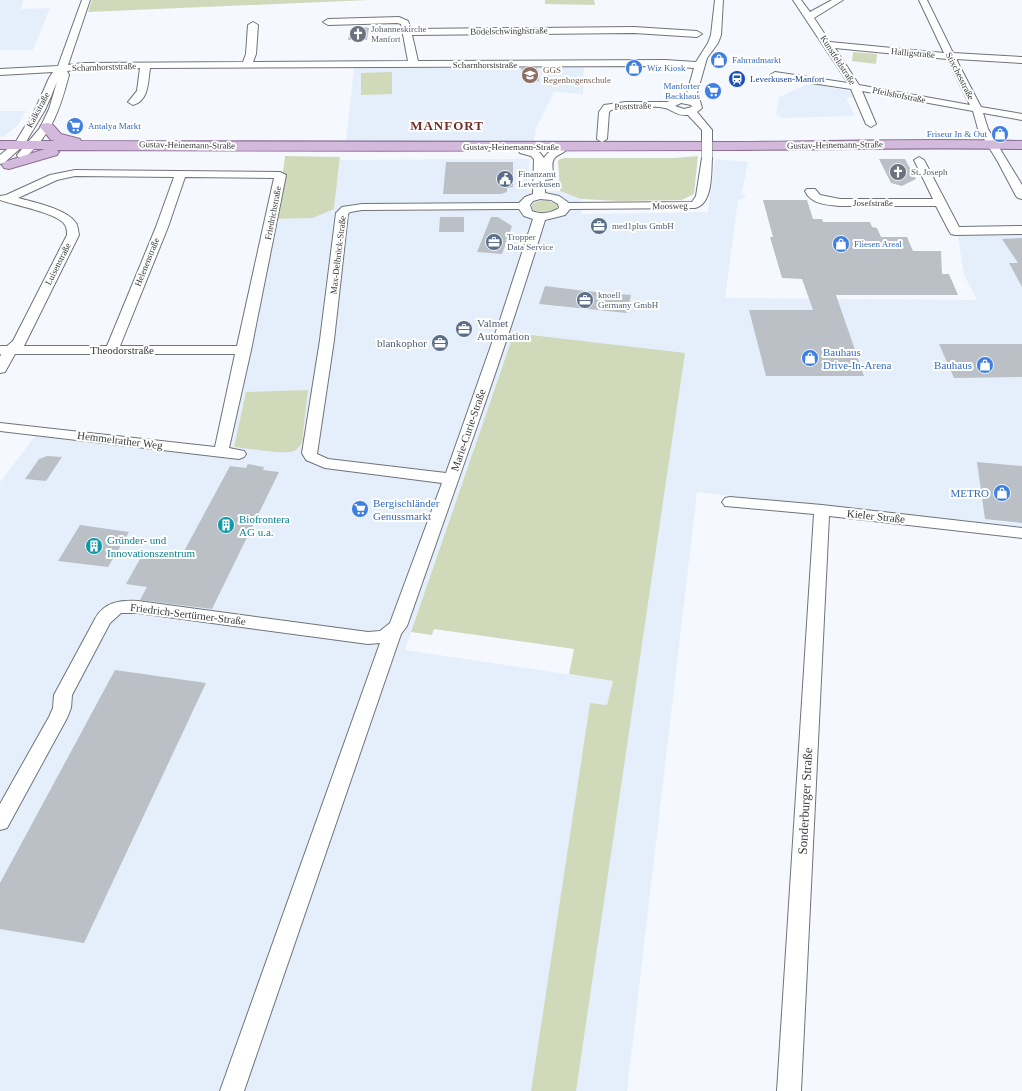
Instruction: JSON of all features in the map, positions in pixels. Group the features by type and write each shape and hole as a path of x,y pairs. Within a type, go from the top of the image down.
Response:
{"main road":[{"path":"47,127 52,134 58,138 87,144"},
{"path":"0,144 28,129"},
{"name":"Gustav-Heinemann-Straße","path":"19,148 87,144 353,147 790,146 941,143 995,147 1022,151"},
{"name":"Gustav-Heinemann-Straße","path":"0,144 19,148 58,151 560,151 995,147 1022,144"},
{"path":"3,166 58,151"}],"street":[{"name":"Kalkstraße","path":"19,148 45,100 54,78 62,68 86,0"},
{"path":"687,100 692,93 702,58 713,43 716,35 719,0"},
{"name":"Kunstfeldstraße","path":"797,0 855,87 871,124"},
{"path":"809,17 824,7 839,0"},
{"name":"Stixchesstraße","path":"923,0 978,110 978,116 1022,196"},
{"path":"328,22 399,20 405,23 414,65"},
{"path":"247,65 251,54 254,30 253,25"},
{"name":"Bodelschwinghstraße","path":"408,32 634,30 697,35"},
{"name":"Halligstraße","path":"828,45 950,56 1022,60"},
{"name":"Scharnhorststraße","path":"133,102 142,92 145,65"},
{"name":"Scharnhorststraße","path":"0,72 145,65 699,65"},
{"name":"Kalkstraße","path":"19,148 47,127 58,100 64,75 62,68"},
{"name":"Pfeilshofstraße","path":"775,75 855,87 1022,117"},
{"path":"687,100 696,103 698,108 691,112 676,111 669,105 675,101 687,100"},
{"name":"Poststraße","path":"602,140 604,112 608,107 626,105 669,105"},
{"name":"Moosweg","path":"566,206 696,205 700,202 707,158 707,130 691,112"},
{"path":"588,146 602,140 620,146"},
{"path":"3,166 19,148"},
{"path":"524,151 535,154 538,159 544,196"},
{"path":"544,196 548,192 547,159 551,155 560,151"},
{"path":"919,160 955,231 1022,230"},
{"name":"Friedrichstraße","path":"4,198 45,180 64,174 181,173 280,175 244,350 221,452"},
{"name":"Helenenstraße","path":"112,350 162,227 181,173"},
{"name":"Josefstraße","path":"811,191 817,199 827,202 940,202"},
{"path":"544,196 561,200 566,206 558,215 540,217 526,212 523,206 526,201 544,196"},
{"name":"Luisenstraße","path":"0,369 6,350 18,343 73,235 71,224 64,219 32,204 4,198"},
{"name":"Max-Delbrück-Straße","path":"451,479 325,463 309,454 328,335 343,211 353,207 523,206"},
{"name":"Marie-Curie-Straße","path":"232,1091 390,634 398,626 451,479 511,307 540,217"},
{"name":"Theodorstraße","path":"6,350 244,350"},
{"name":"Hemmelrather Weg","path":"0,427 239,454"},
{"name":"Kieler Straße","path":"730,502 822,510 1022,533"},
{"name":"Sonderburger Straße","path":"789,1091 822,510"},
{"name":"Friedrich-Sertürner-Straße","path":"3,813 58,718 62,708 62,695 103,618 117,607 145,608 368,638 390,634"}],"shaded area":[{"path":"0,0 23,0 21,9 50,8 33,50 0,50"},
{"path":"584,67 583,94 554,92 536,128 534,141 346,141 354,68"},
{"path":"810,83 850,91 853,97 846,98 855,116 782,118 776,114 779,97"},
{"path":"0,111 26,111 17,126 5,136 0,137"},
{"path":"529,159 529,191 560,191 581,199 581,214 708,212 715,159 748,162 742,193 746,197 738,201 725,298 977,300 964,275 957,229 1022,228 1022,528 697,492 627,1091 574,1091 636,677 514,333 405,650 613,681 607,705 590,703 531,1091 0,1091 0,482 36,435 228,455 277,219 313,218 334,209 340,160"}],"green space":[{"path":"92,0 369,0 88,12"},
{"path":"545,0 594,0 595,5 545,4"},
{"path":"853,52 877,54 876,64 852,61"},
{"path":"392,72 392,94 361,95 361,73"},
{"path":"285,156 340,157 334,209 313,218 277,219"},
{"path":"698,156 694,194 682,200 620,201 581,199 560,191 558,160 564,158 674,158"},
{"path":"545,200 557,204 557,209 548,213 541,213 532,208 533,203"},
{"path":"514,333 685,353 576,1091 531,1091 590,703 607,705 613,681 569,674 574,649 434,629 432,635 411,632"},
{"path":"308,390 302,442 297,449 289,452 281,452 234,447 246,392"}],"building":[{"name":"Johanneskirche Manfort","path":"358,26 369,28 367,40 348,40 351,28"},
{"name":"GGS Regenbogenschule","path":"521,68 537,68 539,81 526,82"},
{"name":"St. Joseph","path":"879,159 905,159 916,179 902,186 891,183"},
{"name":"Finanzamt Leverkusen","path":"446,162 513,162 513,187 507,188 507,192 501,194 443,194"},
{"name":"Fliesen Areal","path":"763,200 807,200 813,219 822,219 823,222 870,222 872,227 877,228 881,237 907,237 913,251 941,251 942,274 949,274 958,295 836,295 864,376 766,376 749,310 813,310 802,279 782,278 770,237 773,237"},
{"path":"440,217 464,217 464,232 439,232"},
{"path":"491,217 498,217 512,226 502,254 477,252"},
{"path":"1022,238 1022,287 1009,263 1018,263 1002,239"},
{"name":"knoell Germany GmbH","path":"545,286 631,295 627,313 539,304"},
{"name":"Bauhaus","path":"939,344 1022,344 1022,377 954,378"},
{"path":"47,456 62,457 46,481 25,479 39,459"},
{"name":"METRO","path":"977,462 1022,466 1022,523 985,519"},
{"name":"Biofrontera AG u.a.","path":"248,464 264,467 263,470 279,472 212,609 140,600 147,587 126,584 145,550 182,555 230,466 246,468"},
{"name":"Gründer- und Innovationszentrum","path":"80,525 129,532 108,567 58,561"},
{"path":"115,670 206,683 84,943 0,929 0,883"}],"place":[{"name":"Johanneskirche Manfort","path":"358,34"},
{"name":"Fahrradmarkt","path":"719,60"},
{"name":"Wiz Kiosk","path":"634,68"},
{"name":"GGS Regenbogenschule","path":"530,75"},
{"name":"Leverkusen-Manfort","path":"737,79"},
{"name":"Manforter Backhaus","path":"713,91"},
{"name":"Antalya Markt","path":"75,126"},
{"name":"Friseur In & Out","path":"1000,134"},
{"name":"St. Joseph","path":"898,172"},
{"name":"Finanzamt Leverkusen","path":"505,179"},
{"name":"med1plus GmbH","path":"599,226"},
{"name":"Tropper Data Service","path":"494,242"},
{"name":"Fliesen Areal","path":"841,244"},
{"name":"knoell Germany GmbH","path":"585,300"},
{"name":"Valmet Automation","path":"464,329"},
{"name":"blankophor","path":"440,343"},
{"name":"Bauhaus Drive-In-Arena","path":"810,358"},
{"name":"Bauhaus","path":"985,365"},
{"name":"METRO","path":"1002,493"},
{"name":"Bergischländer Genussmarkt","path":"360,509"},
{"name":"Biofrontera AG u.a.","path":"226,525"},
{"name":"Gründer- und Innovationszentrum","path":"94,546"}],"district":[{"name":"MANFORT","path":"447,125"}]}
